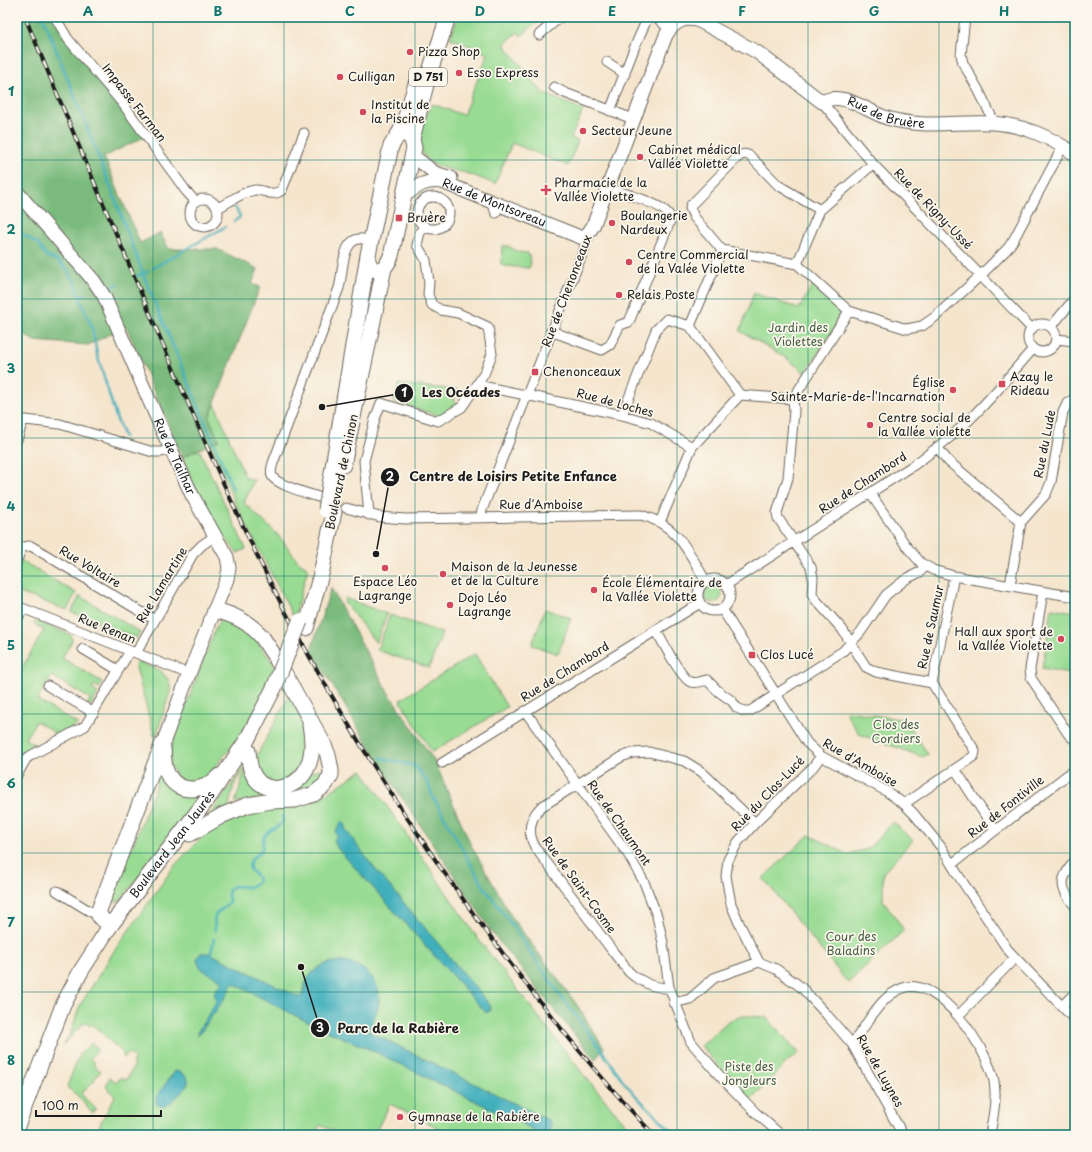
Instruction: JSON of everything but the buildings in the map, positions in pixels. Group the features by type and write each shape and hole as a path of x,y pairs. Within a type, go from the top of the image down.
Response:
{"main road":[{"name":"D 751","path":"406,136 404,123 417,81 442,17"},
{"name":"D 751","path":"406,136 448,17"},
{"name":"Boulevard de Chinon","path":"303,624 315,568 332,502 384,268 388,264 391,256 404,196 414,148 406,136 395,138 391,146 371,241 332,502"},
{"path":"368,261 373,269 378,270 384,268"},
{"path":"190,834 223,815 248,805 302,798 314,794 325,785 331,775 328,755 323,743 277,660 262,637 252,626 244,621 225,612 215,610"},
{"name":"Boulevard Jean Jaurès","path":"40,1065 80,985 114,933 136,902 206,813 262,728 303,624"},
{"name":"Boulevard Jean Jaurès","path":"17,1126 63,1005 82,971 110,926 209,797 247,740 276,690"},
{"path":"248,751 250,767 254,776 261,783 270,788 289,786 300,779 310,758 312,744 308,716"},
{"path":"163,743 164,765 166,771 174,782 183,787 194,789 203,787 216,779 232,763"},
{"path":"110,926 101,919 98,913 105,891 163,743"},
{"path":"306,769 319,765 330,765"}],"street":[{"name":"Impasse Farman","path":"55,17 68,39 122,104 182,186 196,202"},
{"path":"539,35 560,17"},
{"path":"610,111 648,17"},
{"path":"656,17 669,29"},
{"path":"965,17 961,55 962,63 979,90 995,124"},
{"path":"662,44 669,29 680,20 692,19 757,52 822,102"},
{"path":"662,44 673,32 688,25 700,26 714,30"},
{"name":"Rue de Chenonceaux","path":"481,517 482,510 526,394 585,247 587,235 593,226 608,188 662,44"},
{"path":"607,62 625,74"},
{"path":"554,87 610,111 633,119"},
{"name":"Rue de Bruère","path":"822,102 827,99 843,99 887,118 917,124 995,124 1039,133 1075,154"},
{"name":"Rue de Rigny-Ussé","path":"822,102 873,164 1032,329"},
{"path":"218,208 231,202 244,193 256,190 277,194 282,190 304,132"},
{"path":"820,210 778,185 750,156 746,154 741,154 693,201 690,208 694,217 722,250 797,264 849,311 907,329 922,326 935,317 1000,257 1014,239 1063,146"},
{"name":"Rue de Montsoreau","path":"412,155 435,172 587,235"},
{"path":"797,264 820,210 873,164"},
{"name":"Rue de Montsoreau","path":"404,196 422,184 436,181 448,184 494,208 587,235"},
{"path":"552,331 602,350 610,345 620,325 629,322 670,224 669,215 660,208 608,188"},
{"name":"Rue de Tailhar","path":"17,192 89,276 104,296 192,494 227,556 229,568 227,579 163,743"},
{"path":"204,199 212,201 218,208 219,212 216,222 203,228 194,224 190,215 192,205 204,199"},
{"path":"369,515 364,461 375,419 381,403 438,421 462,407 486,370 492,354 488,327 458,313 442,310 432,305 428,294 429,282 426,260 417,245 420,232 426,227"},
{"name":"Boulevard de Chinon","path":"332,502 278,482 272,477 271,472 273,463 339,288 343,262 348,246 353,240 360,238 371,241"},
{"path":"690,326 722,250"},
{"path":"1051,327 1075,298"},
{"path":"849,311 793,399 794,411 788,478 778,513 778,518 811,567 813,578 812,594 842,629 866,667 876,672 932,683 975,751 974,756 904,804"},
{"path":"622,415 656,330 667,319 690,326 740,395 793,399"},
{"path":"1041,324 1051,327 1055,333 1056,339 1053,346 1047,351 1040,352 1033,349 1028,341 1032,329 1041,324"},
{"path":"1056,339 1075,341"},
{"name":"Rue de Chambord","path":"726,585 914,465 956,432 979,409 1033,349"},
{"name":"Rue de Loches","path":"477,385 622,415 650,423 692,447"},
{"path":"660,522 692,447 740,395"},
{"name":"Rue du Lude","path":"1021,522 1046,494 1051,482 1063,412 1068,402 1075,399"},
{"path":"17,440 20,420 60,424 154,452 162,452 171,448"},
{"path":"937,447 948,461 1021,522 1010,585"},
{"path":"870,492 906,547 925,566 954,576 1075,597"},
{"name":"Rue d'Amboise","path":"332,502 369,515 405,519 635,515 649,517 660,522 675,533 683,542 706,582"},
{"name":"Rue Lamartine","path":"17,775 26,759 85,726 118,670 133,652 155,620 193,554 197,549 215,536"},
{"name":"Rue Voltaire","path":"17,560 22,548 25,546 31,546 155,620"},
{"path":"656,630 678,668 687,680 691,683 707,680 718,691 732,701 737,708 744,712 750,711 843,651 860,633 886,595 906,579 920,572 925,566"},
{"name":"Rue de Saumur","path":"932,683 954,576"},
{"path":"717,580 726,585 730,596 729,600 722,609 711,611 706,609 700,603 698,592 701,586 706,582 717,580"},
{"path":"1043,592 1030,669 1032,678 1069,735 1075,740"},
{"name":"Rue de Chambord","path":"442,763 700,603"},
{"path":"17,619 20,607"},
{"name":"Rue Renan","path":"20,607 189,674"},
{"name":"Rue d'Amboise","path":"722,609 807,743 821,756 886,791 904,804 931,833 995,931 1015,958 1075,1020"},
{"path":"83,649 118,670"},
{"path":"48,686 94,712"},
{"name":"Rue de Chaumont","path":"525,711 628,854 644,882 657,916 663,943 669,988 690,1042 745,1102 781,1135"},
{"name":"Rue de Saint-Cosme","path":"669,988 663,988 650,984 635,977 614,954 550,868 532,841 530,828 533,817 541,807 621,757 633,753 649,752 684,761 702,772 755,823"},
{"name":"Rue du Clos-Lucé","path":"759,962 731,904 726,876 728,860 733,849 755,823 813,767 821,756"},
{"name":"Rue de Fontiville","path":"952,864 1075,768"},
{"path":"954,769 996,830"},
{"path":"1075,861 1065,874 1063,885 1067,897 1075,906"},
{"path":"57,891 91,912 98,913"},
{"path":"958,1016 1015,958"},
{"path":"674,1003 690,999 714,978 759,962"},
{"name":"Rue de Luynes","path":"759,962 776,969 800,987 852,1044 903,1135"},
{"path":"852,1044 878,1007 901,988 914,986 928,990 946,1004 958,1016 982,1050 991,1070 994,1080 995,1101 990,1135"},
{"path":"1062,1006 1075,993"}],"green space":[{"path":"17,17 55,17 146,136 104,157 140,243 160,233 169,249 217,249 258,269 252,284 260,287 209,418 219,440 182,457 126,326 88,345 34,341 17,330"},
{"path":"458,17 542,17 521,36 518,32 504,44 543,93 583,110 571,138 578,141 568,166 512,143 495,184 469,174 434,164 423,154 421,133 432,104 463,115 488,54 450,38"},
{"path":"502,246 508,246 518,252 528,253 531,263 529,268 504,266 501,264"},
{"name":"Jardin des Violettes","path":"813,284 844,313 805,373 788,359 740,331 754,293 799,309"},
{"path":"399,384 459,390 453,400 462,407 440,416 393,402"},
{"path":"215,404 245,477 254,480 244,503 278,535 298,561 308,568 294,618 236,505 210,444 219,440 209,418"},
{"path":"199,449 246,549 237,553 207,514 182,457"},
{"path":"22,561 76,593 67,610 17,592 17,571"},
{"path":"709,585 717,585 722,590 720,601 717,603 709,603 704,598 704,590"},
{"path":"331,588 388,692 435,762 471,845 513,919 577,1005 604,1048 595,1060 496,938 386,774 311,650"},
{"path":"80,596 140,632 136,638 71,612"},
{"path":"345,598 387,614 376,643 344,602"},
{"name":"Hall aux sport de la Vallée Violette","path":"1052,608 1075,612 1075,674 1042,668"},
{"path":"545,609 571,618 558,654 532,645"},
{"path":"390,615 442,633 429,668 377,650"},
{"path":"225,618 247,628 276,667 245,728 216,766 217,768 208,777 201,781 192,782 180,780 169,764 172,743 216,627 219,622"},
{"path":"36,621 71,635 72,641 62,658 102,682 99,688 94,685 92,689 98,693 92,704 89,706 87,705 90,699 52,676 37,700 78,724 55,738 52,736 54,732 36,721 25,739 39,747 25,757 17,756 17,676 44,630 34,624"},
{"path":"475,654 507,707 432,752 400,700"},
{"path":"138,662 160,670 168,679 171,689 156,736 154,736 135,664"},
{"path":"290,695 308,733 300,772 277,784 259,775 256,757"},
{"name":"Clos des Cordiers","path":"849,711 905,720 928,754 923,757 859,734 846,713"},
{"path":"160,768 204,792 119,902 115,901 110,897 111,887 115,891 157,783 153,777"},
{"path":"243,768 245,769 234,785 228,809 210,815"},
{"path":"324,768 327,769 312,791 235,803 243,776 247,769 262,788"},
{"path":"362,770 479,940 583,1074 635,1135 441,1135 443,1130 390,1104 374,1135 341,1135 320,1125 315,1135 117,1135 99,1126 115,1096 106,1087 110,1077 116,1082 121,1077 126,1080 134,1066 132,1063 135,1059 129,1053 124,1058 122,1056 124,1054 92,1024 90,1026 85,1022 63,1045 71,1033 79,1007 114,951 175,865 198,841 226,816 307,802 326,794"},
{"name":"Cour des Baladins","path":"893,822 913,840 883,873 883,900 904,930 848,983 763,878 809,835 847,854 868,849"},
{"name":"Piste des Jongleurs","path":"743,1016 766,1017 799,1053 788,1061 749,1102 701,1046 728,1021"},
{"path":"91,1043 98,1049 90,1058 95,1063 93,1065 101,1071 94,1079 95,1080 81,1094 96,1109 92,1113 77,1095 67,1087 77,1060 80,1057 79,1055"}],"water":[{"path":"342,821 346,830 371,864 490,1005 490,1011 486,1013 338,849 334,841 337,835 335,833"},
{"path":"201,953 209,953 299,997 302,996 304,985 313,972 324,965 337,962 350,963 361,968 371,976 377,988 379,1002 368,1031 548,1120 551,1124 549,1130 545,1133 540,1133 365,1047 317,1027 235,984 232,984 227,995 198,1036 197,1033 216,1001 214,991 221,985 222,980 206,972 200,966 197,958"},
{"path":"176,1071 186,1076 188,1079 187,1085 185,1089 170,1103 165,1106 159,1106 156,1103 157,1096"}],"waterway":[{"path":"43,17 111,188 143,274 148,271"},
{"path":"234,221 240,216 235,207"},
{"path":"153,268 225,227"},
{"path":"17,231 38,244 46,256 58,261 69,272 70,277 75,280 79,297 92,327 97,354 116,417 124,437"},
{"path":"137,276 143,274 233,489"},
{"path":"108,289 118,284"},
{"path":"79,297 86,294"},
{"path":"381,758 415,766 428,783 432,795 482,884 515,929 559,994 624,1082 638,1098 676,1135"},
{"path":"215,931 214,920 216,914 229,903 228,895 231,887 248,887 255,885 258,881 257,877 250,869 250,861 260,852 263,847 266,834 283,821 282,816"},
{"path":"210,957 214,939"}],"tunnel":[{"path":"324,500 346,508"}],"railway":[{"path":"25,17 220,477 268,578 311,659 366,753 395,799 487,933 568,1037 619,1097 654,1135"}],"place":[{"name":"Pizza Shop","path":"410,52"},
{"name":"Esso Express","path":"459,73"},
{"name":"Culligan","path":"340,77"},
{"name":"Institut de la Piscine","path":"363,112"},
{"name":"Secteur Jeune","path":"583,131"},
{"name":"Cabinet médical Vallée Violette","path":"640,157"},
{"name":"Pharmacie de la Vallée Violette","path":"546,190"},
{"name":"Bruère","path":"399,218"},
{"name":"Boulangerie Nardeux","path":"612,223"},
{"name":"Centre Commercial de la Valée Violette","path":"629,262"},
{"name":"Relais Poste","path":"619,295"},
{"name":"Chenonceaux","path":"535,372"},
{"name":"Azay le Rideau","path":"1002,384"},
{"name":"Église Sainte-Marie-de-l'Incarnation","path":"953,390"},
{"name":"Les Océades","path":"322,407"},
{"name":"Centre social de la Vallée violette","path":"870,425"},
{"name":"Centre de Loisirs Petite Enfance","path":"376,554"},
{"name":"Espace Léo Lagrange","path":"385,568"},
{"name":"Maison de la Jeunesse et de la Culture","path":"443,574"},
{"name":"École Élémentaire de la Vallée Violette","path":"594,590"},
{"name":"Dojo Léo Lagrange","path":"450,605"},
{"name":"Hall aux sport de la Vallée Violette","path":"1061,639"},
{"name":"Clos Lucé","path":"752,655"},
{"name":"Parc de la Rabière","path":"301,967"},
{"name":"Gymnase de la Rabière","path":"400,1117"}]}
